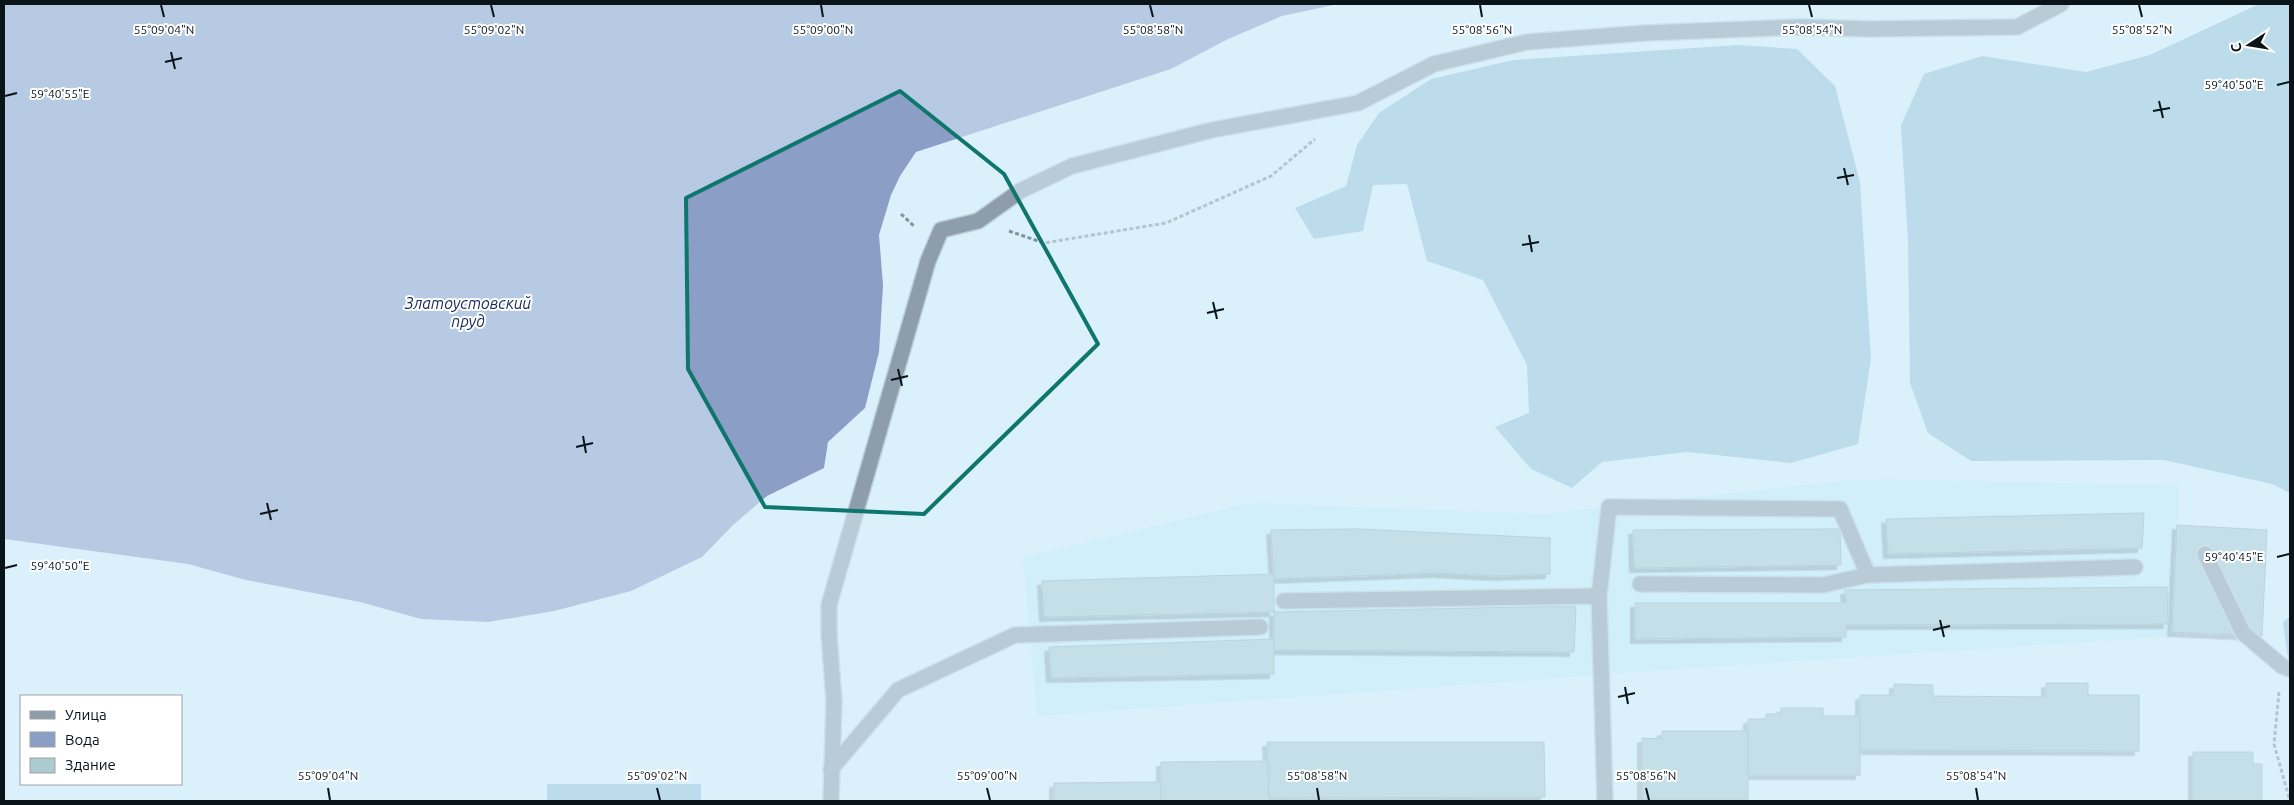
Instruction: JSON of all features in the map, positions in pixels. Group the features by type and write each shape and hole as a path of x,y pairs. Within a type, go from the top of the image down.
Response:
{"lane":[{"path":"831,801 834,701 828,634 829,605 932,254 941,230 978,221 1020,191 1072,166 1212,130 1358,103 1434,64 1527,42 1645,33 1800,27 1869,30 2017,27 2061,4"},
{"path":"1605,801 1599,596 1609,507 1840,509 1868,575"},
{"path":"2205,554 2243,633 2286,667"},
{"path":"1640,584 1823,585 1868,575 2135,567"},
{"path":"1284,601 1599,596"},
{"path":"831,769 898,690 1015,635 1260,627"}],"path":[{"path":"978,221 1044,243 1166,224 1271,176 1322,133"},
{"path":"2286,667 2274,744 2290,801"}],"highlighted area":[{"path":"900,91 1004,174 1098,344 924,514 765,507 688,369 686,198"}],"shaded area":[{"path":"2259,4 2290,4 2290,493 2272,484 2164,460 1971,461 1928,433 1910,383 1908,242 1901,125 1924,74 1982,56 2086,72 2150,55"},
{"path":"1739,45 1797,49 1835,86 1860,182 1871,359 1858,444 1791,463 1687,452 1602,462 1572,488 1531,469 1495,427 1529,413 1527,365 1483,280 1427,261 1407,184 1373,185 1363,231 1314,239 1295,208 1346,186 1357,145 1379,113 1431,79 1513,60"},
{"path":"1860,479 2179,485 2176,636 1708,667 1037,716 1023,558 1249,503 1544,514"},
{"path":"2290,616 2290,661 2288,659 2283,622"},
{"path":"547,784 701,784 701,801 547,801"}],"water":[{"name":"Златоустовский пруд","path":"4,4 1338,4 1282,16 1228,39 1171,69 916,152 900,176 891,195 879,235 883,285 879,352 865,408 828,442 824,468 767,496 733,525 702,557 631,591 554,611 488,622 421,619 360,602 246,580 188,564 4,539"}],"building":[{"path":"2144,513 2142,548 1888,554 1886,519"},
{"path":"2177,525 2267,530 2262,636 2172,632"},
{"path":"1356,529 1550,538 1550,574 1498,576 1437,573 1274,579 1271,530"},
{"path":"1840,529 1841,565 1634,568 1633,530"},
{"path":"1274,574 1274,612 1044,617 1042,581"},
{"path":"2167,587 2168,624 1846,625 1846,637 1635,639 1635,603 1846,603 1845,590"},
{"path":"1576,606 1574,652 1274,650 1274,612"},
{"path":"1274,639 1274,674 1051,678 1049,647"},
{"path":"2046,683 2088,683 2088,695 2139,695 2139,751 1860,750 1860,695 1894,695 1894,684 1933,685 1933,696 2046,697"},
{"path":"1781,708 1823,708 1823,716 1860,716 1860,775 1748,775 1748,719 1766,719 1766,714 1781,714"},
{"path":"1662,731 1748,731 1748,799 1642,799 1642,738 1662,739"},
{"path":"1267,742 1544,742 1545,797 1269,798"},
{"path":"2193,752 2253,752 2253,764 2262,764 2262,801 2193,801"},
{"path":"1268,761 1269,801 1161,801 1161,762"},
{"path":"1161,782 1161,801 1054,801 1054,783"}]}
